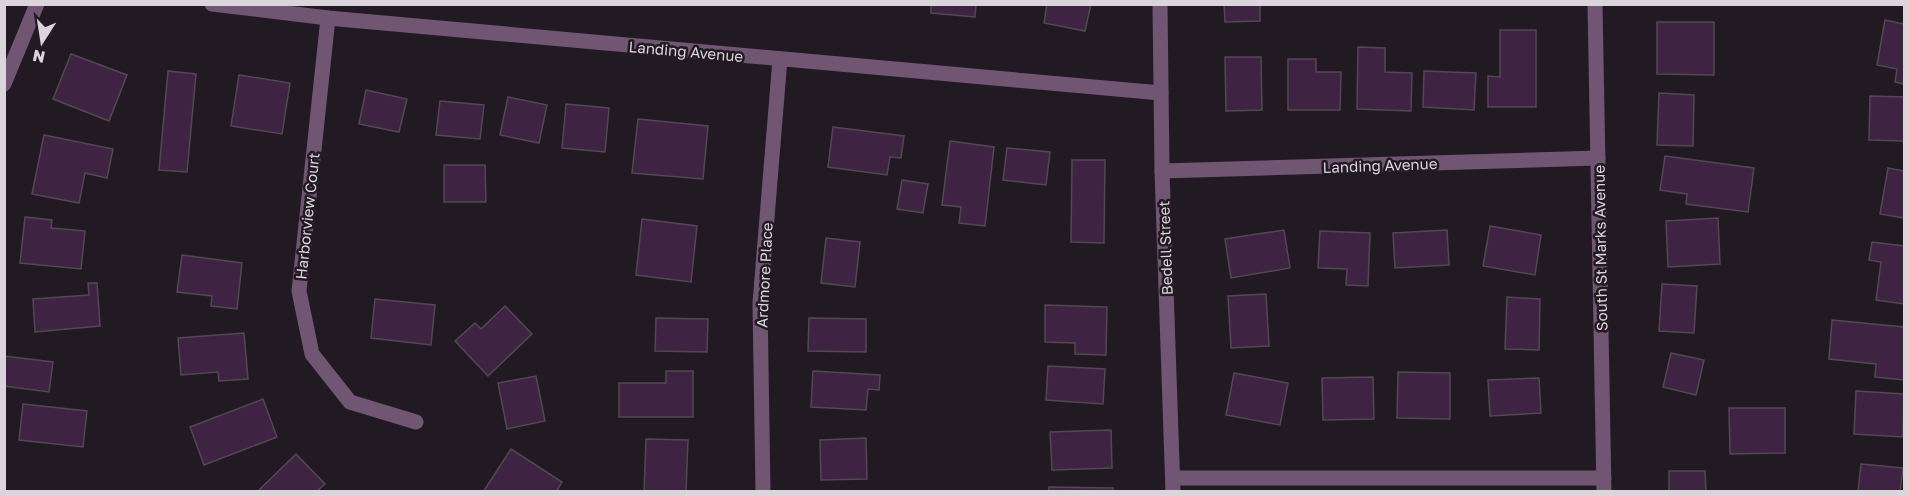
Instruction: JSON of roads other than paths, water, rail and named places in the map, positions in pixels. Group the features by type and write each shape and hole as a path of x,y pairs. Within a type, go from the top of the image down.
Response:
{"street":[{"path":"4,84 37,4"},
{"name":"Landing Avenue","path":"212,4 328,18 1161,93"},
{"name":"Bedell Street","path":"1160,4 1162,171 1173,485"},
{"name":"South St Marks Avenue","path":"1595,4 1604,485"},
{"name":"Harborview Court","path":"328,18 299,291 312,354 350,402 416,422"},
{"name":"Ardmore Place","path":"763,492 760,303 780,59"},
{"name":"Landing Avenue","path":"1162,171 1598,158"},
{"path":"1173,485 1604,485"}]}
